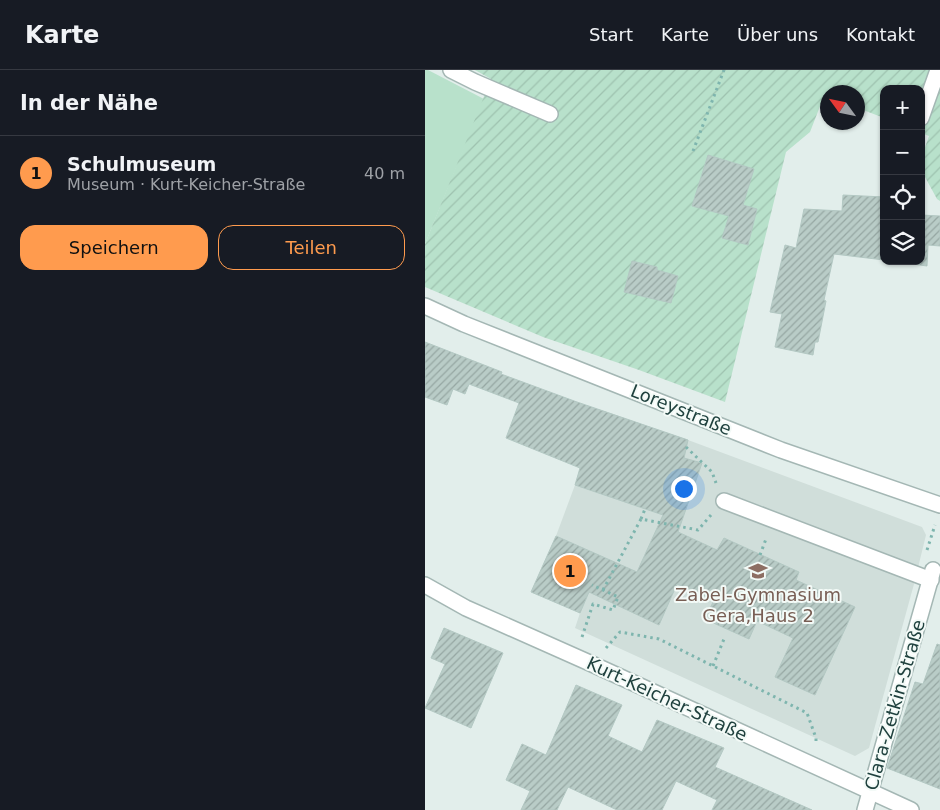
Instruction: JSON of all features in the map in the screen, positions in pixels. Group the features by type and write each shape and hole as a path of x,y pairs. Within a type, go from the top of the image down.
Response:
{"street":[{"path":"451,70 550,114"},
{"path":"925,107 939,70"},
{"name":"Loreystraße","path":"425,306 464,324 781,450 940,505"},
{"name":"Clara-Zetkin-Straße","path":"724,501 932,575 865,810"},
{"name":"Kurt-Keicher-Straße","path":"425,586 466,608 911,810"}],"path":[{"path":"693,151 724,70"},
{"path":"641,519 698,530 724,501 712,472 686,448"},
{"path":"603,590 645,509"},
{"path":"924,558 935,525"},
{"path":"587,625 593,604 613,610 618,597 592,586"},
{"path":"592,664 620,632 659,639 807,713 817,738 814,766"},
{"path":"713,666 724,639"}],"shaded area":[{"name":"Zabel-Gymnasium Gera,Haus 2","path":"598,409 688,440 922,527 926,535 869,748 855,756 575,628 604,558 556,536 575,485"}],"green space":[{"path":"425,70 484,99 425,244"},
{"path":"475,70 940,70 940,201 925,177 925,147 929,136 925,134 925,85 880,85 880,116 865,111 865,85 820,85 820,106 810,132 786,152 725,402 543,337 425,287 425,244 491,79"}],"building":[{"path":"708,155 754,169 743,205 757,209 748,245 722,238 729,216 692,206"},
{"path":"843,195 880,197 880,260 834,254 824,300 826,301 818,342 815,342 813,355 775,347 782,314 770,312 785,245 796,248 804,209 842,211"},
{"path":"925,215 940,216 940,246 928,245 927,266 920,265 925,265"},
{"path":"632,261 657,267 657,270 678,276 671,303 624,292"},
{"path":"425,342 502,372 501,374 688,440 684,458 702,463 678,532 717,550 724,538 799,572 796,580 855,607 815,695 775,677 793,638 757,621 749,639 720,626 705,619 714,600 677,584 659,625 589,592 580,613 531,592 556,536 637,572 663,515 575,485 580,468 506,438 519,403 469,384 465,394 453,389 447,405 425,397"},
{"path":"444,628 503,653 471,728 425,708 445,664 431,658"},
{"path":"937,644 940,645 940,789 887,768 915,682 923,684"},
{"path":"576,685 622,705 608,736 642,752 657,720 724,748 715,767 812,810 712,810 717,800 676,781 662,810 617,810 568,787 557,810 521,810 530,791 506,780 522,744 546,755"}],"place":[{"name":"Schulmuseum","path":"570,571"},
{"name":"Zabel-Gymnasium Gera,Haus 2","path":"758,571"}]}
